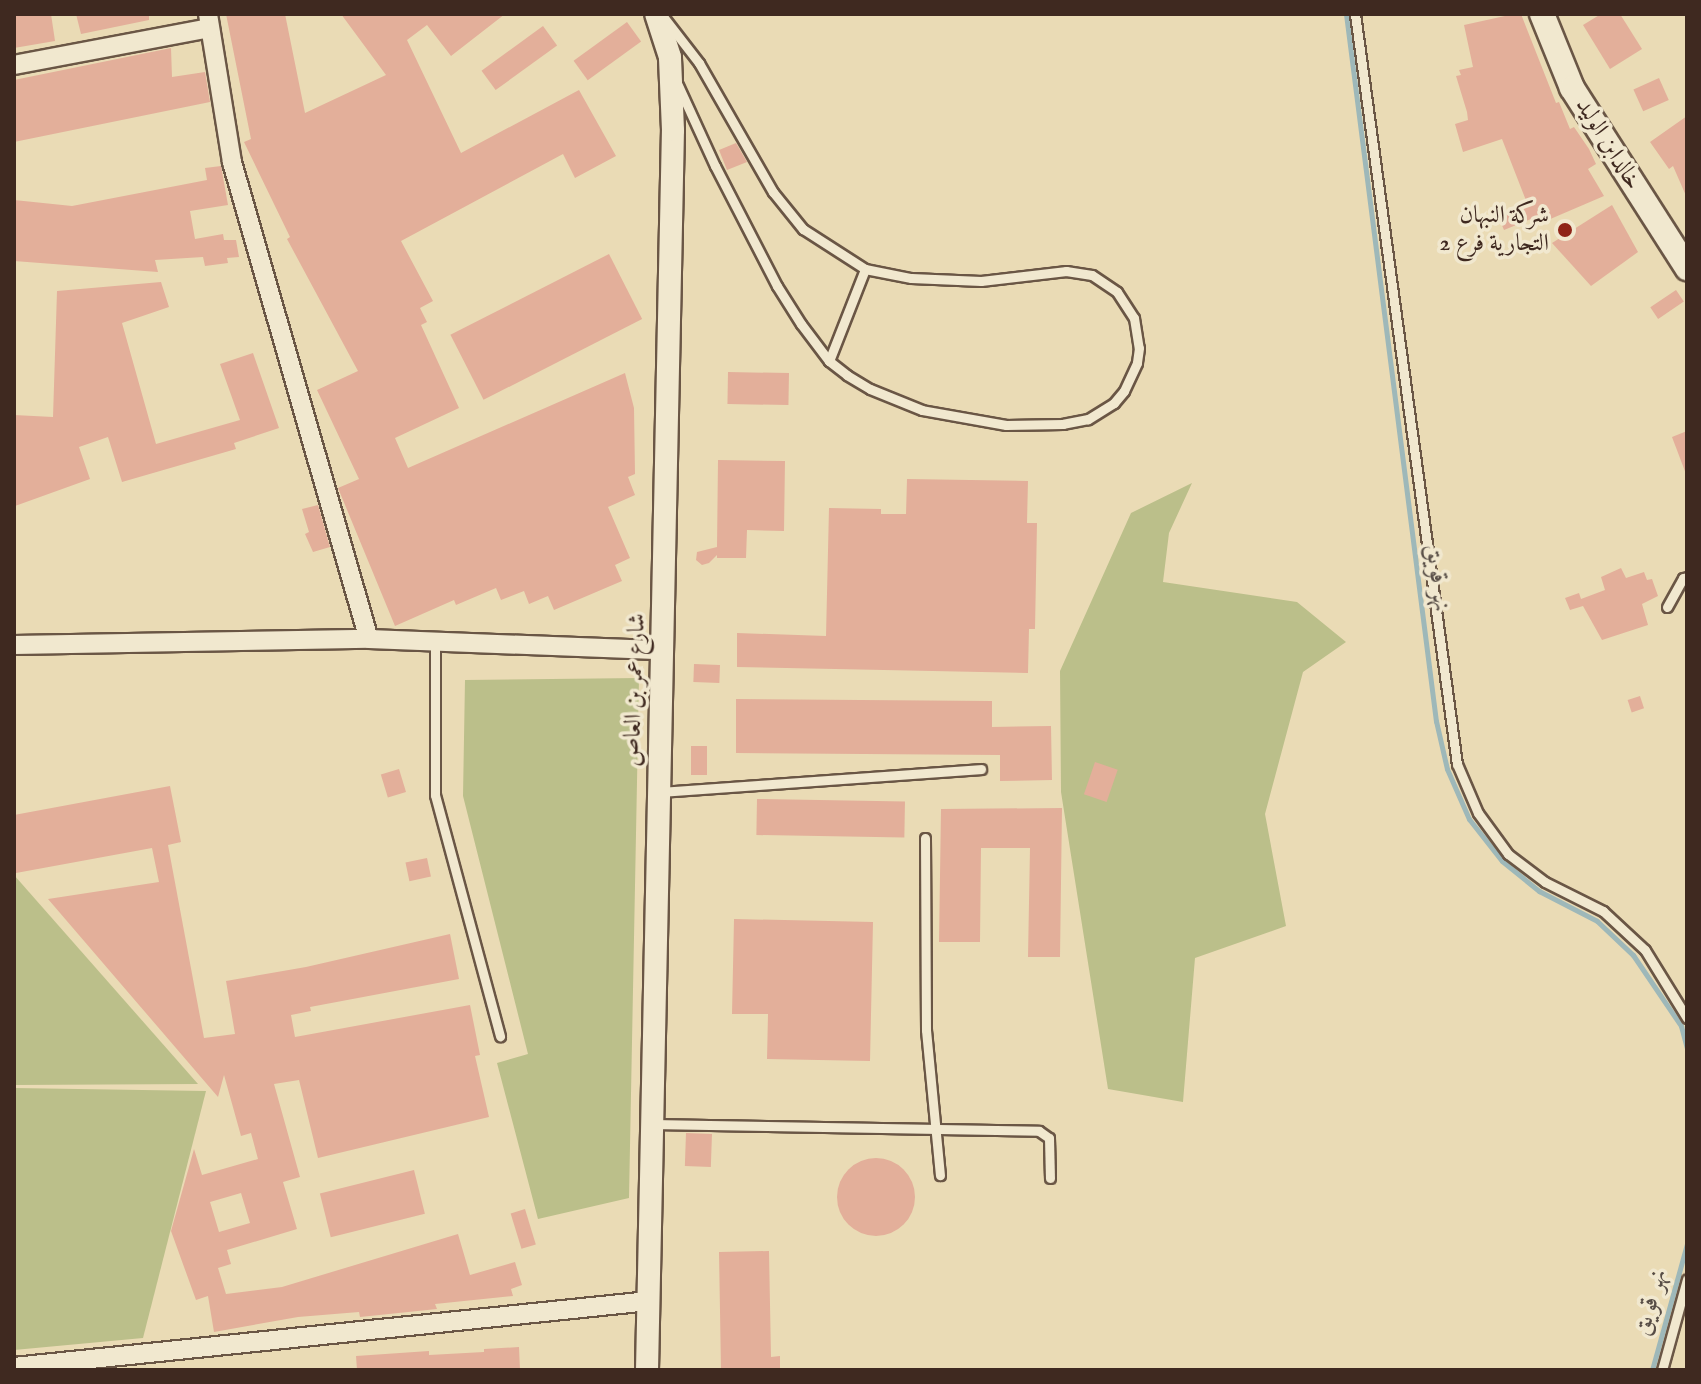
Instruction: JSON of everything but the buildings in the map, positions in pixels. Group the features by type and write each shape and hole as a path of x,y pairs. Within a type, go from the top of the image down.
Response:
{"main road":[{"name":"خالدابن الوليد","path":"1542,14 1572,88 1687,268"}],"street":[{"name":"شارع عمر بن العاص","path":"647,1370 672,71 658,14"},
{"path":"14,65 209,21 232,162 369,639"},
{"path":"14,645 369,639 435,644 662,650"},
{"path":"14,1367 649,1301"}],"lane":[{"path":"658,14 699,63 787,211 820,243 865,269 957,281 1066,271 1092,275 1117,292 1134,318 1139,348 1132,378 1114,403 1088,419 1063,424 1006,425 950,417 896,401 870,389 829,361 801,324 756,247 672,71"},
{"path":"1355,14 1457,764 1478,813 1508,854 1545,882 1603,911 1645,950 1687,1018"},
{"path":"829,361 865,269"},
{"path":"1667,607 1683,578 1687,577"},
{"path":"435,644 435,795 500,1036"},
{"path":"658,793 981,769"},
{"path":"925,838 926,1030 940,1175"},
{"path":"652,1124 934,1126 1045,1133 1050,1145 1050,1178"},
{"path":"1662,1370 1687,1279"}],"green space":[{"path":"1192,483 1169,533 1163,582 1297,602 1346,642 1303,672 1265,814 1286,926 1195,958 1183,1102 1108,1089 1061,792 1060,671 1131,513"},
{"path":"639,678 629,1198 538,1219 497,1063 528,1054 463,796 465,680"},
{"path":"14,875 198,1084 14,1085"},
{"path":"14,1088 206,1091 143,1338 14,1350"}],"waterway":[{"name":"نهر قويق","path":"1346,14 1436,721 1447,769 1469,819 1502,861 1539,891 1597,921 1633,955 1681,1026 1687,1049"},
{"name":"نهر قويق","path":"1652,1370 1687,1244"}],"place":[{"name":"شركة النبهان التجارية فرع 2","path":"1565,230"}]}
